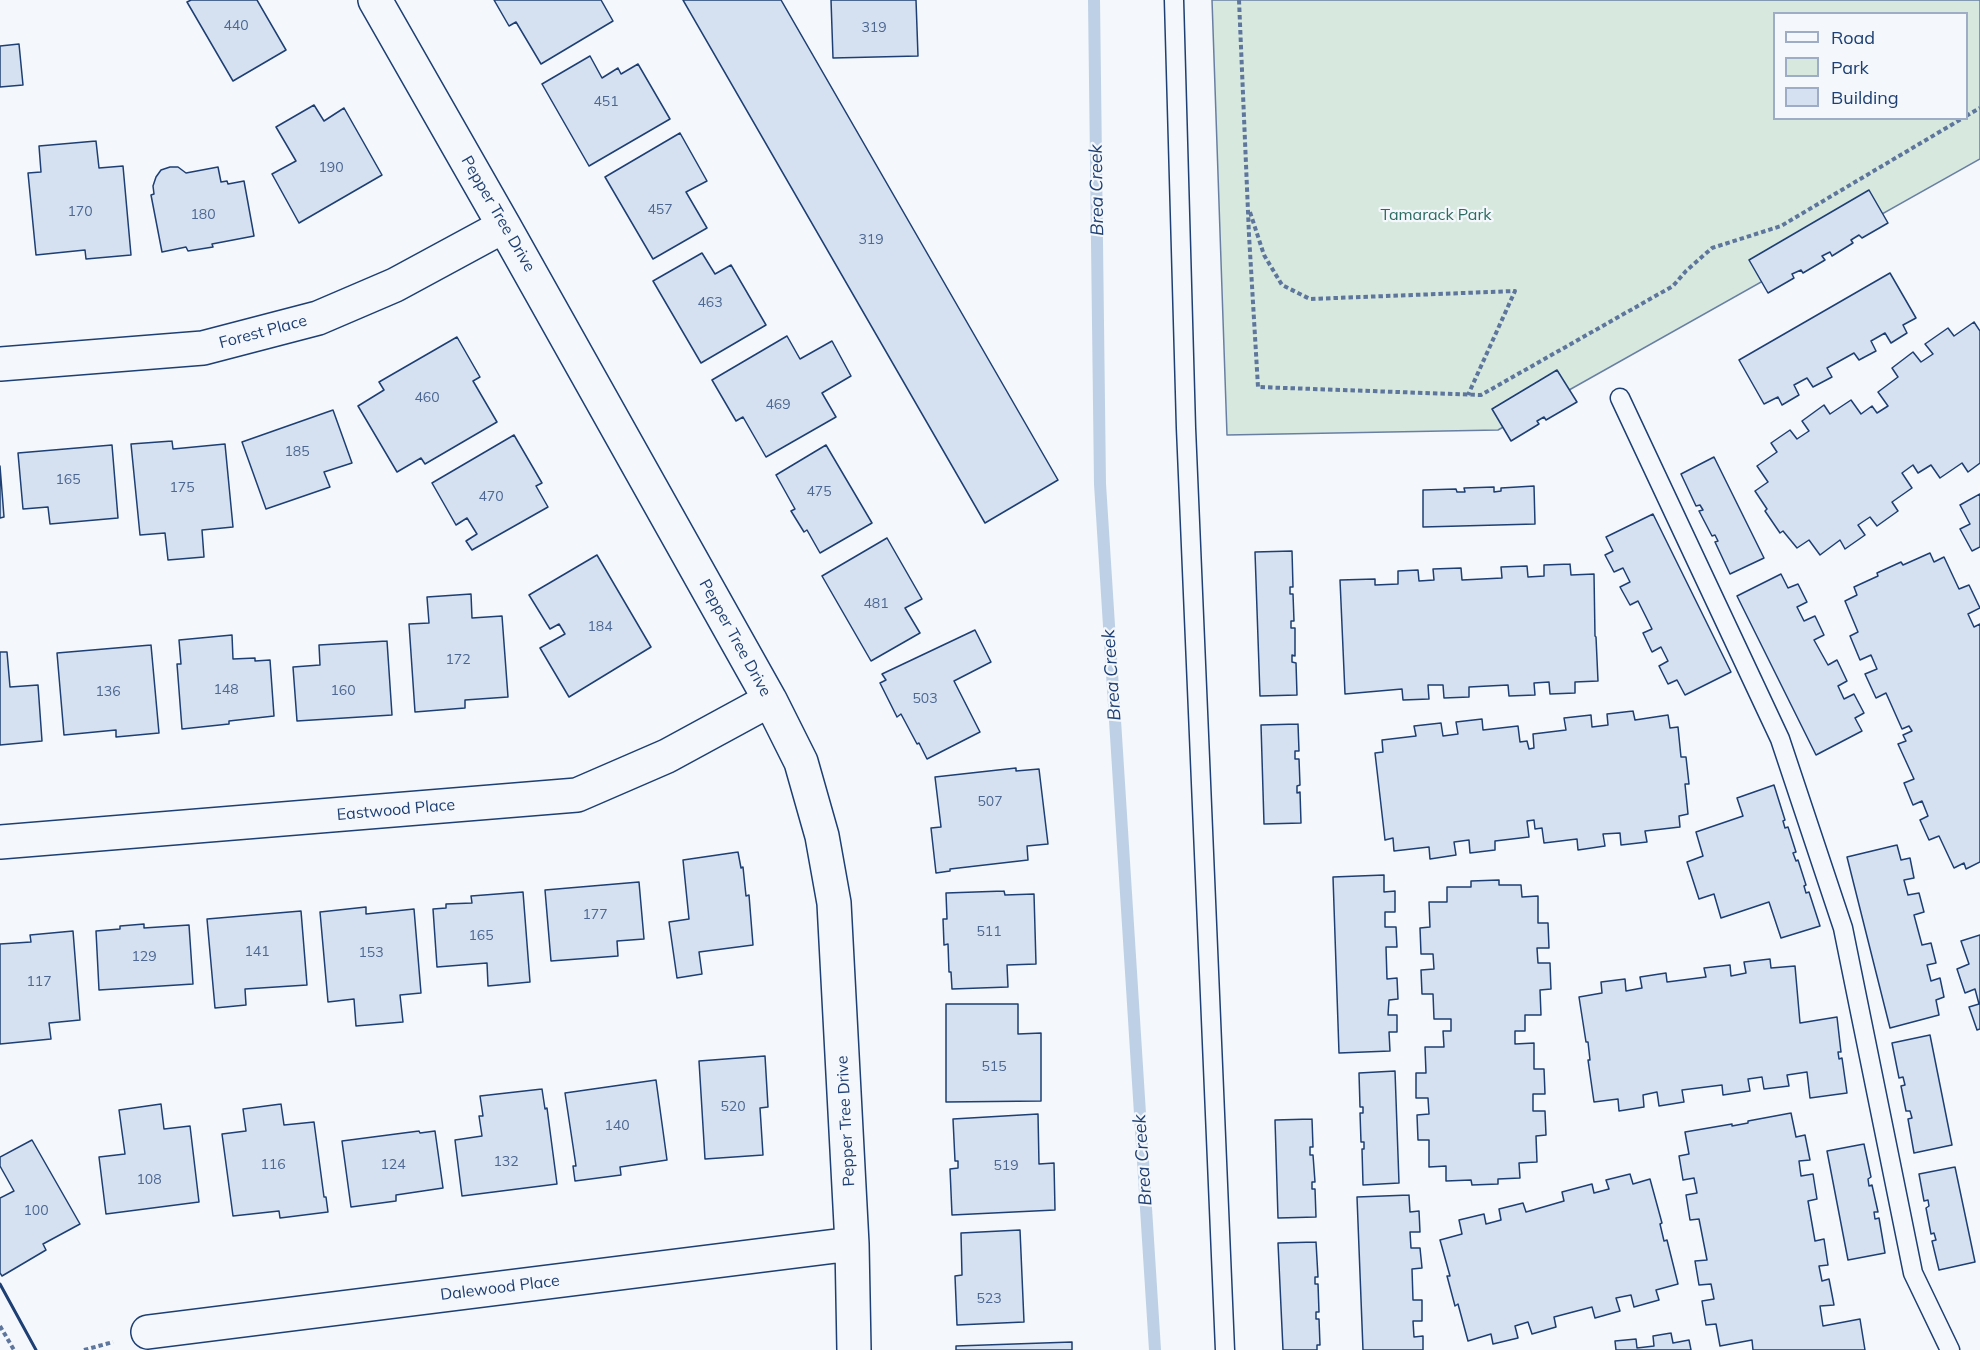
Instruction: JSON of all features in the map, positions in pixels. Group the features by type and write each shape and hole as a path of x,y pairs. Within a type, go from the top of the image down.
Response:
{"street":[{"name":"Pepper Tree Drive","path":"375,0 770,700 801,762 822,836 834,903 852,1244 854,1350"},
{"name":"Forest Place","path":"0,364 203,348 318,318 395,285 504,226"},
{"name":"Eastwood Place","path":"0,842 577,795 667,756 770,700"},
{"name":"Dalewood Place","path":"148,1332 852,1244"}],"lane":[{"path":"1174,0 1186,428 1225,1350"},
{"path":"1620,398 1780,740 1843,928 1913,1273 1950,1350"}],"path":[{"path":"1239,0 1258,387 1481,395 1673,286 1712,248 1781,226 1960,120"},
{"path":"1248,208 1264,255 1282,285 1310,299 1515,291 1468,395"},
{"path":"0,1326 14,1350"}],"green space":[{"name":"Tamarack Park","path":"1212,0 1980,0 1980,159 1498,430 1227,435"}],"building":[{"path":"191,0 257,0 286,50 233,81 187,2"},
{"path":"494,0 601,0 613,21 541,64 516,22 509,26"},
{"path":"683,0 781,0 1058,480 985,523"},
{"path":"831,0 916,0 918,56 833,58"},
{"path":"19,44 23,85 0,87 0,46"},
{"path":"590,56 602,78 618,68 621,74 638,64 670,119 589,166 542,84"},
{"path":"314,105 324,121 344,108 382,175 299,223 272,174 296,161 276,127"},
{"path":"680,133 707,181 686,192 707,228 653,259 605,177"},
{"path":"96,141 99,168 123,166 131,255 86,259 85,250 36,255 28,173 41,172 39,146"},
{"path":"178,167 186,173 218,167 221,182 227,181 228,184 244,181 254,236 212,244 213,247 188,251 186,247 162,252 151,195 154,194 153,186 156,177 161,170"},
{"path":"1869,190 1888,223 1862,238 1859,235 1851,240 1853,243 1832,256 1830,252 1822,256 1825,260 1803,273 1801,270 1792,274 1794,278 1768,293 1749,260"},
{"path":"702,253 715,274 731,265 766,325 701,363 653,281"},
{"path":"1890,273 1916,318 1903,325 1907,333 1891,343 1885,333 1871,341 1876,351 1859,360 1854,353 1827,368 1832,377 1813,387 1807,378 1794,385 1799,395 1782,405 1778,397 1764,404 1739,360"},
{"path":"1974,322 1980,331 1980,463 1968,472 1962,463 1940,478 1931,465 1918,473 1913,465 1902,473 1912,488 1892,502 1898,511 1877,526 1870,517 1858,525 1865,535 1845,549 1840,540 1820,555 1809,540 1797,548 1783,531 1780,533 1755,491 1768,482 1757,466 1777,452 1771,443 1790,430 1797,439 1809,431 1802,421 1824,405 1830,414 1851,400 1861,414 1872,406 1877,413 1888,406 1878,392 1898,377 1892,368 1913,352 1921,362 1933,354 1925,344 1948,328 1954,336"},
{"path":"787,336 800,359 832,341 851,376 822,393 836,417 766,457 743,417 736,421 712,380"},
{"path":"457,337 480,377 473,381 497,422 425,464 421,458 397,472 358,406 384,390 379,382"},
{"path":"1557,370 1577,402 1546,420 1544,417 1537,421 1539,424 1511,441 1492,409"},
{"path":"333,410 352,463 324,472 330,487 266,509 242,442"},
{"path":"514,435 542,483 536,486 548,507 472,550 466,541 477,534 467,518 456,525 432,483"},
{"path":"172,441 173,449 225,444 233,527 202,530 204,557 168,560 165,533 140,535 131,444"},
{"path":"112,445 118,518 50,524 48,507 23,509 18,453"},
{"path":"826,445 872,523 820,553 807,530 804,532 791,511 795,509 776,475"},
{"path":"1714,457 1764,558 1730,574 1715,542 1718,541 1715,535 1712,536 1699,511 1703,510 1700,505 1696,506 1681,474"},
{"path":"0,466 4,517 0,518"},
{"path":"1534,486 1535,524 1423,527 1423,490 1456,489 1457,492 1465,492 1464,488 1494,487 1494,492 1501,491 1501,488"},
{"path":"1980,494 1980,547 1972,551 1960,529 1970,524 1960,505"},
{"path":"1653,514 1731,672 1685,695 1677,680 1668,684 1659,666 1668,661 1661,647 1652,652 1643,633 1652,629 1638,601 1630,605 1620,587 1630,582 1623,568 1614,572 1605,555 1613,551 1606,537"},
{"path":"887,538 922,599 905,608 920,633 871,661 822,576"},
{"path":"1292,551 1293,587 1290,587 1290,594 1293,594 1294,621 1291,621 1291,628 1295,628 1295,656 1292,655 1292,662 1296,663 1297,695 1260,696 1255,552"},
{"path":"1930,553 1934,562 1944,557 1959,589 1969,585 1980,608 1968,614 1974,627 1980,624 1980,862 1966,869 1964,863 1954,868 1939,836 1929,840 1920,820 1928,816 1922,801 1913,805 1904,783 1914,779 1898,744 1906,741 1903,735 1912,731 1909,726 1902,729 1886,693 1876,698 1865,674 1877,669 1871,655 1860,660 1850,636 1858,632 1845,601 1857,595 1854,587 1878,576 1877,573 1901,562 1903,565"},
{"path":"597,555 651,647 569,697 540,648 565,634 559,624 550,629 529,595"},
{"path":"1570,564 1571,575 1594,574 1598,681 1575,682 1575,693 1550,694 1549,682 1534,683 1535,695 1509,696 1508,685 1469,687 1469,697 1444,698 1443,685 1428,685 1429,699 1403,700 1402,689 1345,694 1340,580 1375,579 1375,585 1398,584 1398,571 1418,570 1419,581 1434,580 1433,569 1461,568 1462,580 1502,578 1501,567 1527,566 1528,577 1544,576 1544,565"},
{"path":"1781,574 1788,588 1798,584 1807,602 1797,607 1804,621 1815,616 1824,635 1814,640 1828,665 1837,660 1847,681 1838,686 1844,699 1854,694 1864,713 1855,718 1862,731 1816,755 1737,596"},
{"path":"471,594 472,618 502,616 508,697 465,700 465,708 415,712 409,624 429,623 427,597"},
{"path":"975,630 991,662 954,681 980,732 927,759 901,714 897,717 880,683 886,680 882,674"},
{"path":"232,635 233,659 270,660 274,716 182,729 177,664 181,664 179,640"},
{"path":"387,641 392,715 297,721 293,667 320,665 319,645"},
{"path":"151,645 159,733 116,737 116,730 64,735 57,653"},
{"path":"0,652 7,652 10,687 38,685 42,741 0,745"},
{"path":"1633,711 1635,720 1668,715 1670,728 1678,727 1681,757 1686,757 1689,784 1685,784 1688,814 1679,816 1680,827 1645,831 1647,842 1621,845 1620,833 1603,834 1605,846 1578,850 1577,839 1544,843 1542,828 1535,829 1534,820 1527,821 1529,837 1495,841 1495,850 1470,853 1469,840 1454,842 1456,855 1430,859 1429,847 1394,851 1393,838 1385,840 1375,753 1383,752 1382,740 1416,736 1414,726 1441,723 1443,736 1458,734 1456,722 1482,719 1483,730 1518,726 1520,742 1527,741 1529,749 1534,748 1533,734 1566,730 1564,718 1591,715 1592,727 1608,725 1607,714"},
{"path":"1298,724 1299,751 1295,751 1295,759 1299,759 1300,785 1297,786 1297,793 1300,792 1301,823 1264,824 1261,725"},
{"path":"1016,768 1016,771 1039,769 1048,844 1027,846 1028,860 950,869 950,871 936,873 931,828 941,827 935,777"},
{"path":"1774,785 1785,820 1783,821 1785,828 1788,827 1796,852 1793,853 1796,861 1798,860 1806,885 1804,886 1806,893 1809,892 1820,926 1781,938 1769,902 1721,918 1714,894 1699,899 1687,862 1703,856 1696,832 1743,816 1737,798"},
{"path":"1897,845 1901,860 1910,858 1914,878 1904,880 1908,895 1919,893 1924,912 1914,915 1922,945 1931,943 1936,963 1927,965 1931,981 1940,978 1944,997 1936,1000 1939,1015 1890,1028 1847,857"},
{"path":"738,852 741,868 743,867 746,896 749,895 753,945 699,952 702,974 677,978 669,922 689,919 683,860"},
{"path":"1384,875 1384,892 1395,891 1395,912 1385,912 1385,927 1396,927 1397,947 1386,947 1387,979 1397,978 1398,999 1389,1000 1388,1015 1397,1015 1397,1032 1389,1032 1390,1051 1339,1053 1333,877"},
{"path":"1499,880 1499,885 1521,885 1522,897 1538,896 1538,923 1548,923 1549,948 1537,948 1538,963 1550,963 1551,989 1540,990 1541,1015 1525,1015 1525,1031 1515,1031 1515,1044 1534,1043 1534,1069 1544,1069 1545,1094 1533,1094 1533,1111 1545,1111 1546,1135 1536,1136 1537,1162 1519,1163 1520,1178 1498,1179 1498,1184 1472,1185 1471,1180 1446,1181 1446,1166 1429,1167 1429,1140 1418,1140 1417,1115 1429,1114 1428,1098 1416,1098 1416,1073 1426,1073 1425,1047 1444,1047 1443,1031 1451,1031 1451,1019 1434,1019 1433,994 1422,994 1421,970 1434,969 1433,954 1421,954 1420,928 1430,927 1429,902 1447,902 1447,887 1471,887 1471,881"},
{"path":"639,882 644,939 617,941 618,956 551,961 545,890"},
{"path":"1004,891 1005,895 1034,894 1036,964 1007,965 1008,987 952,989 948,944 944,945 943,919 947,919 946,893"},
{"path":"523,892 530,982 488,986 487,963 437,967 433,909 446,908 446,904 472,903 471,896"},
{"path":"366,907 366,914 414,909 421,993 400,995 403,1022 356,1026 354,999 328,1002 320,912"},
{"path":"301,911 307,985 245,989 246,1005 215,1008 207,919"},
{"path":"144,924 144,928 189,925 193,984 99,990 96,931"},
{"path":"73,931 80,1020 49,1023 51,1039 0,1044 0,944 31,942 30,935"},
{"path":"1980,935 1980,1029 1977,1030 1969,1007 1979,1004 1975,989 1965,993 1957,969 1969,964 1961,941"},
{"path":"1770,959 1771,968 1795,966 1800,1023 1837,1017 1841,1052 1838,1052 1839,1059 1842,1058 1847,1093 1810,1098 1807,1072 1787,1075 1789,1086 1764,1089 1762,1077 1748,1079 1750,1091 1723,1095 1722,1085 1682,1090 1684,1102 1659,1106 1657,1092 1643,1095 1644,1107 1619,1111 1618,1099 1594,1102 1588,1042 1586,1042 1579,997 1602,993 1601,982 1625,979 1626,991 1642,988 1640,977 1666,973 1667,982 1706,977 1704,968 1730,965 1731,976 1746,973 1744,962"},
{"path":"946,1004 1018,1004 1018,1034 1041,1033 1041,1101 946,1102"},
{"path":"1930,1035 1952,1145 1914,1153 1908,1119 1912,1118 1910,1111 1906,1111 1901,1086 1905,1085 1903,1077 1899,1078 1892,1043"},
{"path":"765,1056 768,1107 760,1108 763,1155 705,1159 699,1061"},
{"path":"1395,1071 1399,1183 1363,1185 1362,1149 1364,1149 1364,1142 1361,1142 1360,1113 1363,1113 1363,1107 1360,1107 1359,1073"},
{"path":"656,1080 667,1160 620,1167 621,1175 575,1181 573,1166 576,1166 565,1093"},
{"path":"542,1089 545,1109 547,1108 557,1184 462,1196 455,1140 482,1136 479,1116 483,1116 480,1096"},
{"path":"161,1104 164,1129 190,1126 199,1202 106,1214 99,1157 125,1154 119,1110"},
{"path":"281,1104 284,1125 314,1122 328,1212 280,1218 279,1211 233,1216 222,1134 246,1131 243,1109"},
{"path":"1791,1113 1796,1137 1805,1135 1810,1160 1799,1161 1801,1176 1813,1174 1817,1199 1808,1201 1815,1241 1824,1239 1828,1265 1819,1266 1822,1281 1829,1279 1834,1305 1820,1306 1823,1326 1860,1319 1865,1350 1753,1350 1752,1340 1720,1346 1716,1324 1706,1325 1702,1301 1714,1299 1711,1284 1699,1285 1695,1261 1707,1260 1699,1219 1690,1220 1686,1195 1697,1193 1694,1178 1683,1180 1679,1156 1689,1154 1685,1132 1732,1124 1732,1126"},
{"path":"1038,1114 1039,1164 1054,1163 1055,1210 952,1215 950,1169 958,1168 958,1161 955,1161 953,1119"},
{"path":"1312,1119 1313,1147 1310,1147 1310,1155 1313,1155 1315,1182 1312,1182 1312,1189 1315,1189 1316,1217 1278,1218 1275,1120"},
{"path":"419,1131 420,1133 435,1131 443,1188 396,1195 396,1201 351,1207 342,1141"},
{"path":"32,1140 80,1224 43,1244 46,1250 2,1276 0,1273 0,1198 14,1191 0,1166 0,1157"},
{"path":"1864,1144 1871,1177 1868,1179 1869,1186 1872,1185 1878,1212 1874,1212 1875,1219 1879,1218 1885,1253 1848,1260 1827,1151"},
{"path":"1955,1167 1975,1262 1939,1270 1932,1241 1936,1240 1934,1233 1931,1234 1926,1208 1929,1206 1928,1200 1924,1201 1919,1174"},
{"path":"1630,1174 1633,1184 1650,1179 1662,1223 1660,1224 1664,1241 1667,1240 1678,1284 1656,1290 1659,1300 1634,1307 1631,1295 1616,1298 1620,1311 1595,1318 1592,1307 1554,1317 1556,1327 1532,1334 1528,1322 1515,1326 1518,1338 1493,1344 1491,1334 1468,1341 1458,1304 1455,1306 1440,1240 1462,1234 1459,1220 1484,1214 1486,1224 1501,1220 1499,1209 1523,1203 1526,1212 1564,1201 1562,1192 1592,1184 1594,1193 1609,1189 1606,1180"},
{"path":"1409,1195 1410,1212 1419,1211 1420,1232 1410,1232 1411,1248 1420,1248 1422,1268 1412,1269 1413,1300 1422,1300 1422,1321 1413,1321 1414,1337 1423,1336 1423,1350 1363,1350 1357,1197"},
{"path":"1020,1230 1024,1322 957,1325 955,1276 962,1275 961,1233"},
{"path":"1316,1242 1318,1277 1315,1277 1315,1284 1318,1284 1319,1312 1316,1312 1316,1319 1319,1319 1320,1345 1317,1345 1317,1350 1283,1350 1278,1243"},
{"path":"1671,1333 1673,1343 1689,1340 1691,1350 1616,1350 1615,1341 1636,1339 1637,1348 1654,1346 1653,1336"},
{"path":"1072,1342 1072,1350 956,1350 956,1346"}],"waterway":[{"name":"Brea Creek","path":"1094,0 1100,484 1155,1350"}],"wall":[{"path":"0,1284 36,1350"}]}
